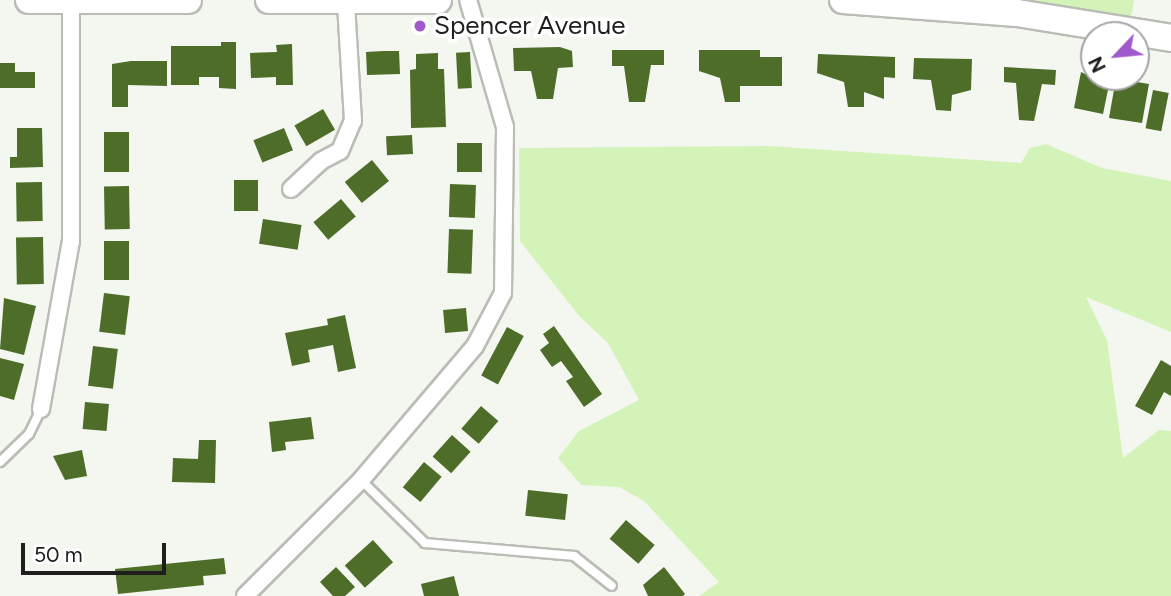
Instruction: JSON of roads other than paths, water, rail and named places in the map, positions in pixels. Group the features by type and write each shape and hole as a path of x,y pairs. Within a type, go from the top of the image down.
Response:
{"highway":[{"path":"29,0 188,0"},
{"path":"269,0 438,0"},
{"path":"843,0 1017,13 1171,38"}],"street":[{"path":"245,596 361,480 475,346 503,293 505,127 468,0"},
{"path":"41,409 71,241 71,1"},
{"path":"291,189 340,151 353,121 346,2"}],"lane":[{"path":"0,462 29,434 41,409"},
{"path":"361,480 425,543 574,556 612,586"}],"place":[{"name":"Spencer Avenue","path":"420,26"}]}
